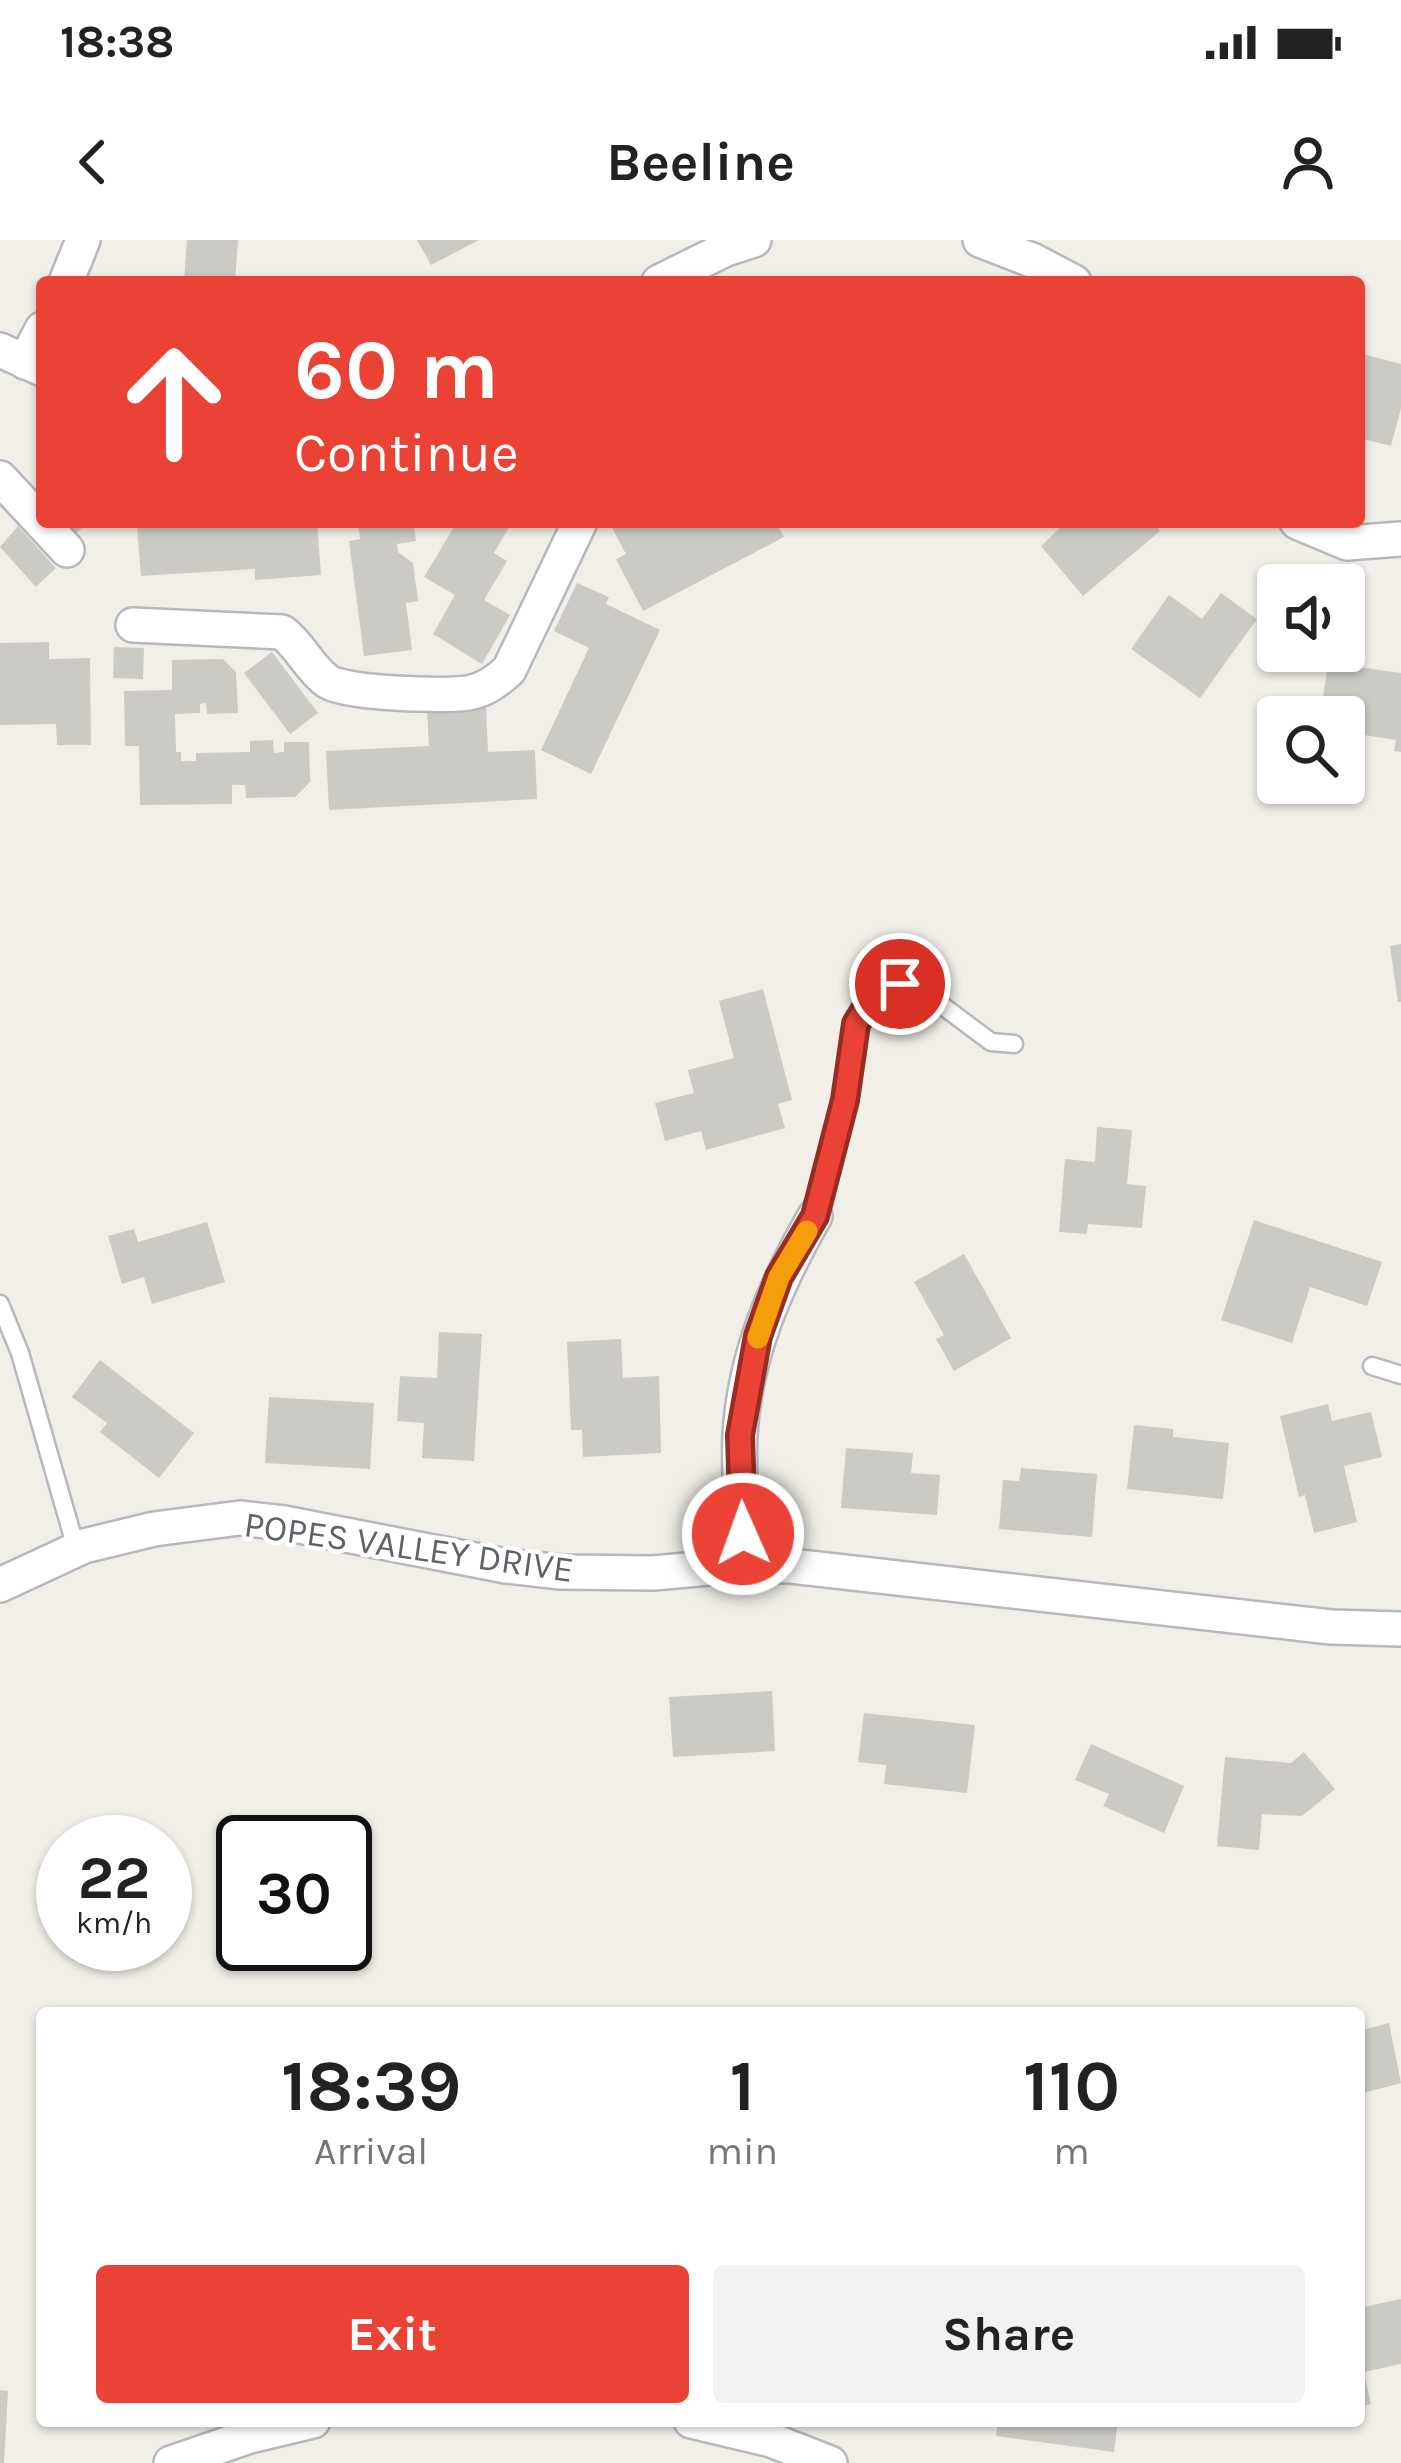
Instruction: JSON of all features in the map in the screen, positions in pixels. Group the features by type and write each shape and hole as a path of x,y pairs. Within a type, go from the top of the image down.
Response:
{"street":[{"path":"68,276 83,240"},
{"path":"672,276 754,240"},
{"path":"980,240 1038,250 1067,276"},
{"path":"0,478 36,517"},
{"path":"47,528 67,550"},
{"path":"133,625 282,632 324,680 345,690 469,692 492,685 509,670 577,528"},
{"path":"1311,528 1347,543 1401,539"},
{"path":"743,1565 740,1435 746,1387 779,1277 815,1216"},
{"name":"POPES VALLEY DRIVE","path":"0,1585 76,1548 154,1529 239,1518 561,1572 652,1574 743,1565 791,1566 1331,1628 1401,1629"},
{"path":"171,2463 288,2427"},
{"path":"717,2427 771,2440 830,2463"}],"lane":[{"path":"815,1216 845,1100 856,1024 869,1003 900,984 916,986 991,1042 1014,1044"},
{"path":"0,1304 20,1353 76,1548"},
{"path":"1372,1366 1401,1376"}],"building":[{"path":"187,240 238,240 235,276 184,276"},
{"path":"417,240 479,240 431,265"},
{"path":"1365,355 1401,364 1401,408 1391,446 1365,440"},
{"path":"18,526 56,568 36,587 0,547"},
{"path":"137,528 317,528 321,575 255,580 255,569 141,576"},
{"path":"359,528 415,528 416,541 397,544 398,552 413,563 418,601 406,603 412,650 364,656 349,541 360,539"},
{"path":"453,528 509,528 494,553 507,561 484,600 510,615 482,664 433,634 455,595 424,577"},
{"path":"612,528 779,528 784,537 643,611 616,559 626,554"},
{"path":"1060,528 1160,531 1083,596 1041,546"},
{"path":"577,583 609,597 606,604 660,630 591,774 541,750 589,648 554,631"},
{"path":"1221,593 1257,619 1200,698 1131,649 1169,595 1202,619"},
{"path":"49,642 49,659 90,658 91,745 57,745 56,724 0,725 0,643"},
{"path":"114,647 144,648 143,679 113,678"},
{"path":"272,652 318,713 290,734 244,673"},
{"path":"223,659 236,672 238,713 207,714 206,703 200,704 200,713 175,714 176,752 181,752 181,761 196,761 196,753 250,752 250,741 273,740 274,753 284,752 284,742 309,742 310,782 295,797 246,798 245,785 232,785 232,804 140,805 139,746 125,746 124,691 172,690 172,660"},
{"path":"1365,668 1401,673 1401,752 1394,751 1396,740 1365,735 1365,696 1323,696 1327,672 1365,672"},
{"path":"486,707 488,752 535,750 537,799 329,810 326,751 429,746 427,710"},
{"path":"1401,944 1401,1002 1398,1002 1390,946"},
{"path":"763,989 792,1100 778,1104 785,1128 706,1150 701,1131 665,1141 655,1103 694,1093 688,1070 734,1058 719,1001"},
{"path":"1097,1127 1132,1130 1127,1184 1146,1186 1142,1228 1088,1224 1087,1234 1059,1232 1065,1159 1095,1162"},
{"path":"1254,1220 1382,1262 1367,1306 1310,1287 1292,1343 1221,1320"},
{"path":"207,1222 225,1282 152,1304 144,1277 122,1284 108,1236 134,1229 138,1242"},
{"path":"964,1254 1011,1338 954,1371 936,1339 944,1335 914,1282"},
{"path":"439,1332 482,1334 474,1461 422,1458 424,1423 397,1421 400,1376 437,1378"},
{"path":"621,1339 623,1378 659,1376 661,1453 583,1457 582,1430 571,1430 567,1342"},
{"path":"100,1360 194,1433 159,1478 100,1432 107,1423 72,1397"},
{"path":"269,1397 374,1403 370,1469 265,1463"},
{"path":"1328,1404 1332,1421 1371,1412 1382,1457 1344,1466 1357,1522 1314,1533 1305,1495 1299,1497 1280,1416"},
{"path":"1134,1425 1173,1429 1173,1437 1229,1443 1223,1499 1127,1489"},
{"path":"846,1448 913,1453 911,1473 940,1475 937,1515 841,1508"},
{"path":"1021,1468 1097,1474 1092,1537 999,1529 1003,1480 1019,1481"},
{"path":"772,1691 775,1751 673,1757 669,1697"},
{"path":"864,1713 975,1725 967,1793 884,1784 886,1765 858,1762"},
{"path":"1091,1744 1184,1786 1164,1833 1103,1806 1109,1794 1075,1780"},
{"path":"1304,1752 1335,1789 1302,1816 1262,1814 1259,1850 1217,1846 1225,1757 1291,1763"},
{"path":"1389,2023 1401,2083 1365,2092 1365,2029"},
{"path":"1401,2299 1401,2364 1365,2372 1365,2307"},
{"path":"0,2390 8,2391 4,2463 0,2463"},
{"path":"997,2427 1117,2427 1114,2452 996,2436"}],"slow traffic":[{"path":"758,1338 779,1277 807,1231"}],"route":[{"path":"743,1534 740,1435 758,1336 779,1277 815,1216 845,1100 856,1024 869,1003 900,984"}]}
